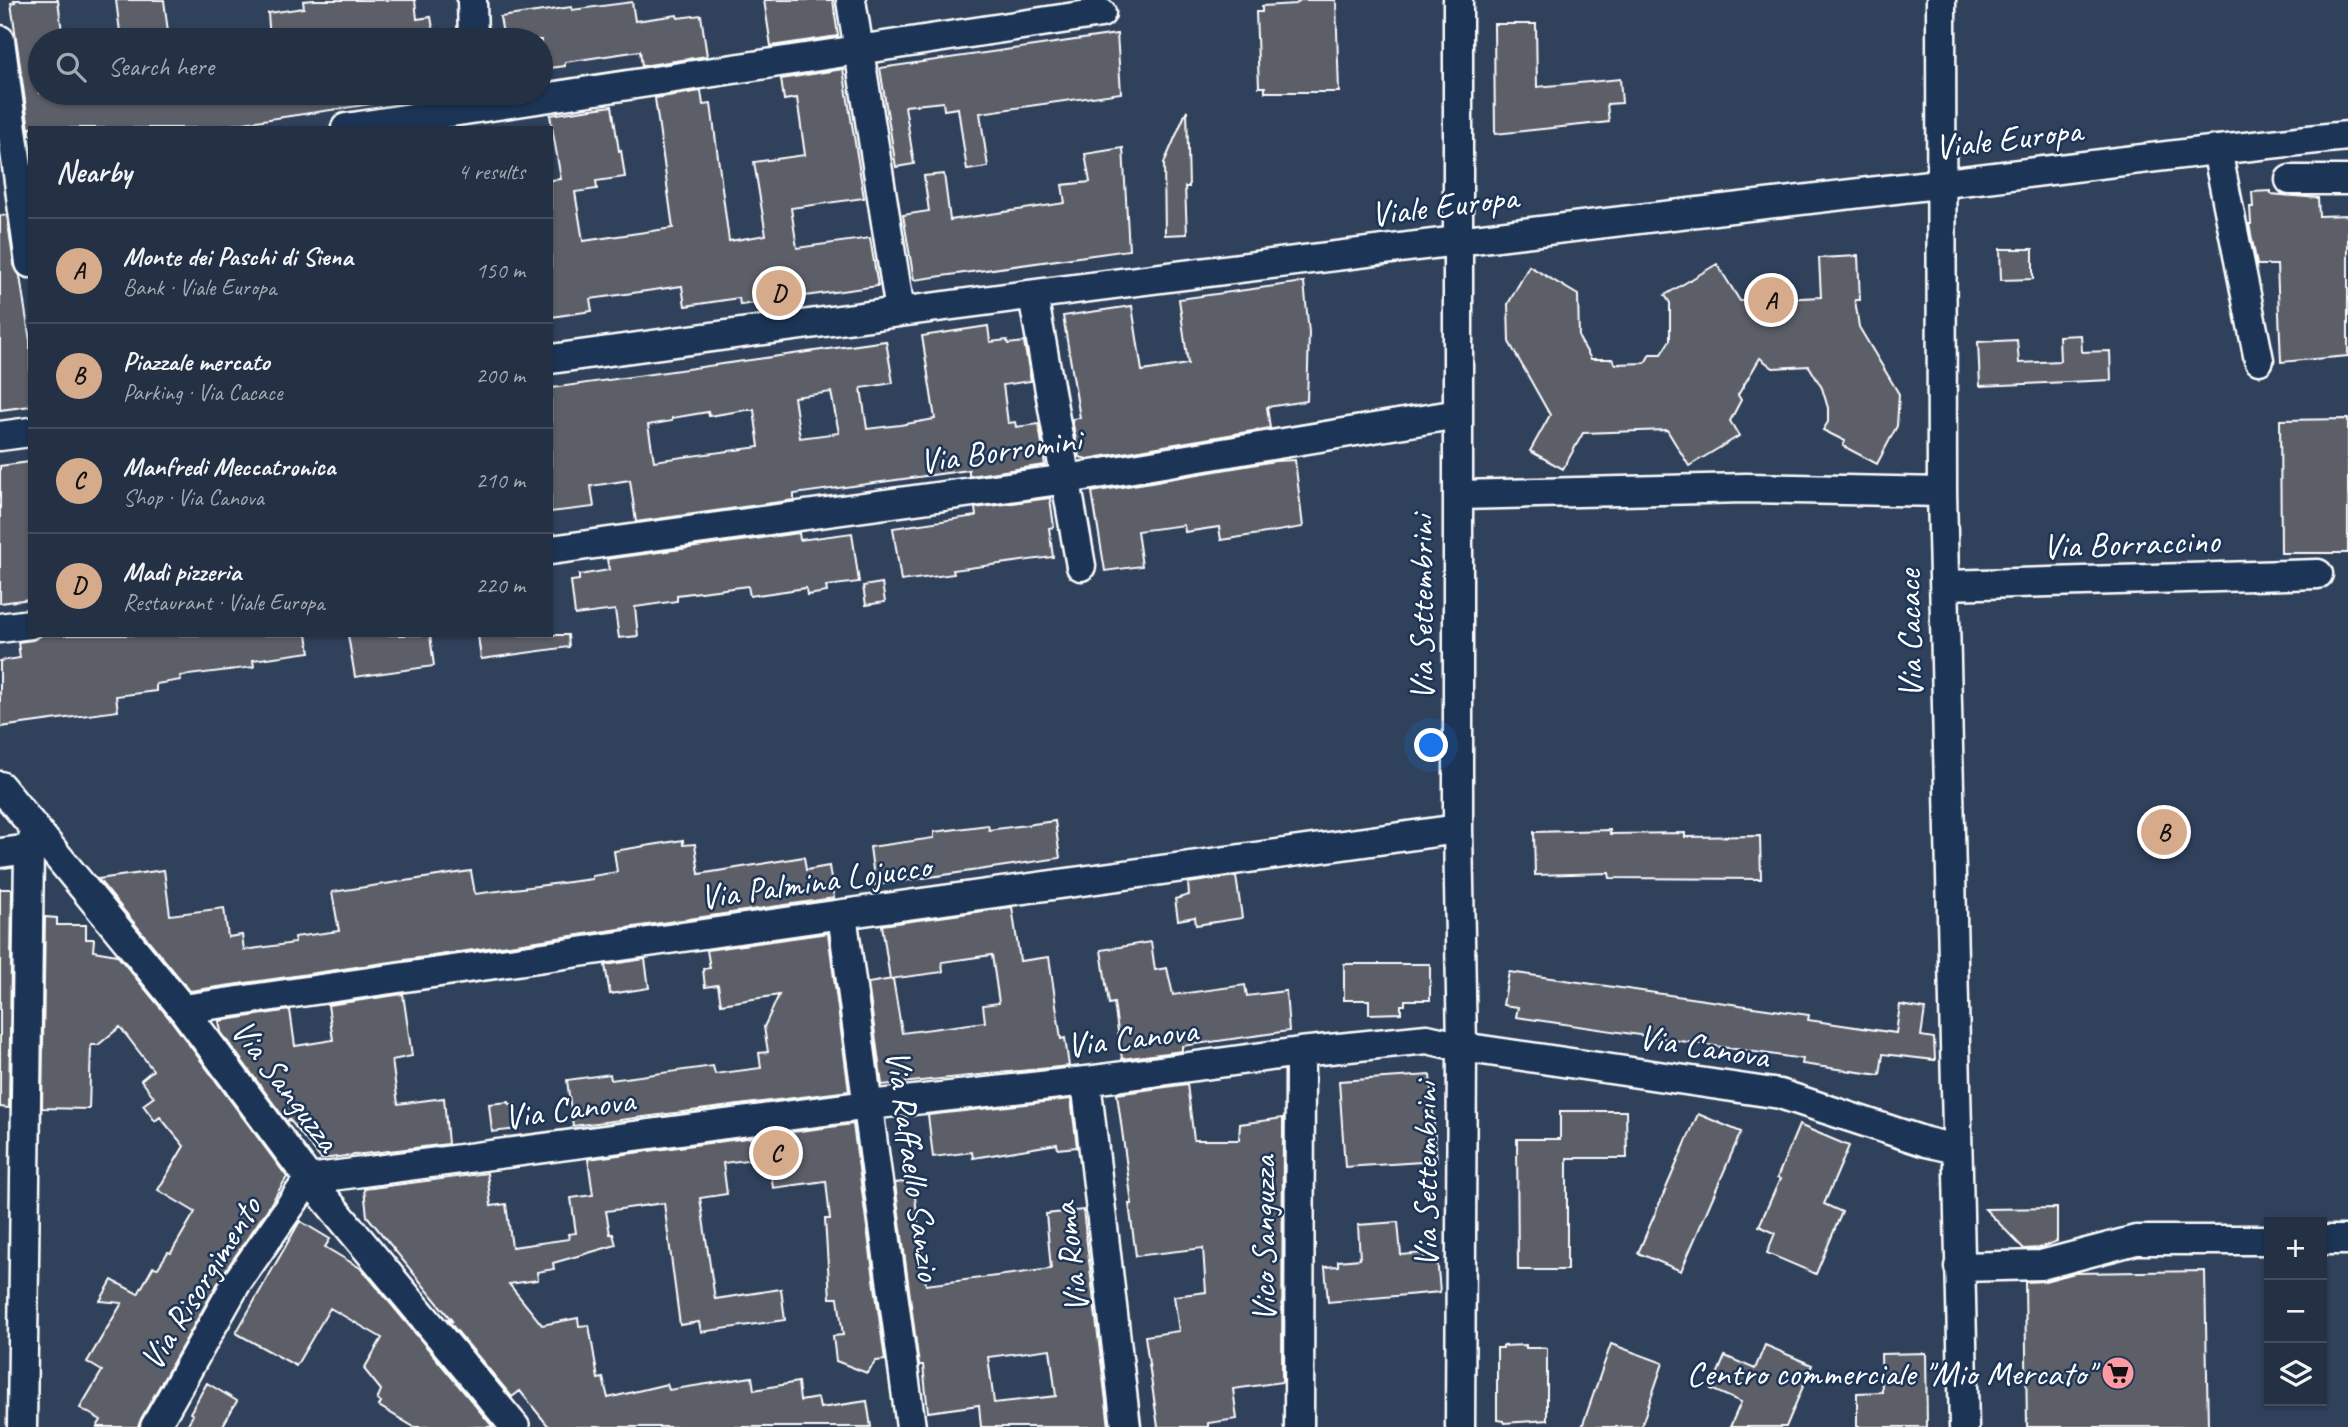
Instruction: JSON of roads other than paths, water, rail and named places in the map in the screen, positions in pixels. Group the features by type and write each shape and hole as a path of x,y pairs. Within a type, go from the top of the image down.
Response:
{"street":[{"path":"472,0 473,28"},
{"path":"851,0 900,311"},
{"name":"Via Settembrini","path":"1458,0 1458,829 1462,1047 1460,1427"},
{"name":"Via Cacace","path":"1941,0 1942,492 1964,1427"},
{"path":"553,98 1101,13"},
{"path":"0,40 16,177 28,252"},
{"path":"360,126 509,105"},
{"name":"Viale Europa","path":"553,359 1458,239 2348,136"},
{"path":"2309,139 2303,180 2348,180"},
{"path":"2217,150 2259,360"},
{"path":"1033,295 1082,566"},
{"name":"Via Borromini","path":"553,550 1067,479 1458,414"},
{"path":"0,436 28,432"},
{"path":"1458,495 1746,488 1942,492"},
{"name":"Via Borraccino","path":"1945,585 2318,574"},
{"path":"0,628 28,624"},
{"name":"Via Sanguzza","path":"0,786 33,841 183,1009 309,1179 515,1427"},
{"name":"Via Palmina Lojucco","path":"183,1009 1458,829"},
{"path":"0,853 33,841 22,1427"},
{"name":"Via Raffaello Sanzio","path":"842,914 911,1427"},
{"name":"Via Canova","path":"309,1179 869,1105 1426,1039 1462,1047 1780,1094 1926,1142 1956,1149"},
{"name":"Vico Sanguzza","path":"1299,1427 1300,1052"},
{"name":"Via Roma","path":"1086,1081 1126,1427"},
{"name":"Via Risorgimento","path":"155,1427 237,1282 309,1179"},
{"path":"1959,1267 2041,1265 2136,1240 2264,1240"},
{"path":"2327,1240 2348,1240"},
{"path":"0,1422 9,1427"}],"place":[{"name":"Madì pizzeria","path":"779,293"},
{"name":"Monte dei Paschi di Siena","path":"1771,300"},
{"name":"Piazzale mercato","path":"2164,832"},
{"name":"Manfredi Meccatronica","path":"776,1153"},
{"name":"Centro commerciale \"Mio Mercato\"","path":"2118,1373"}]}
